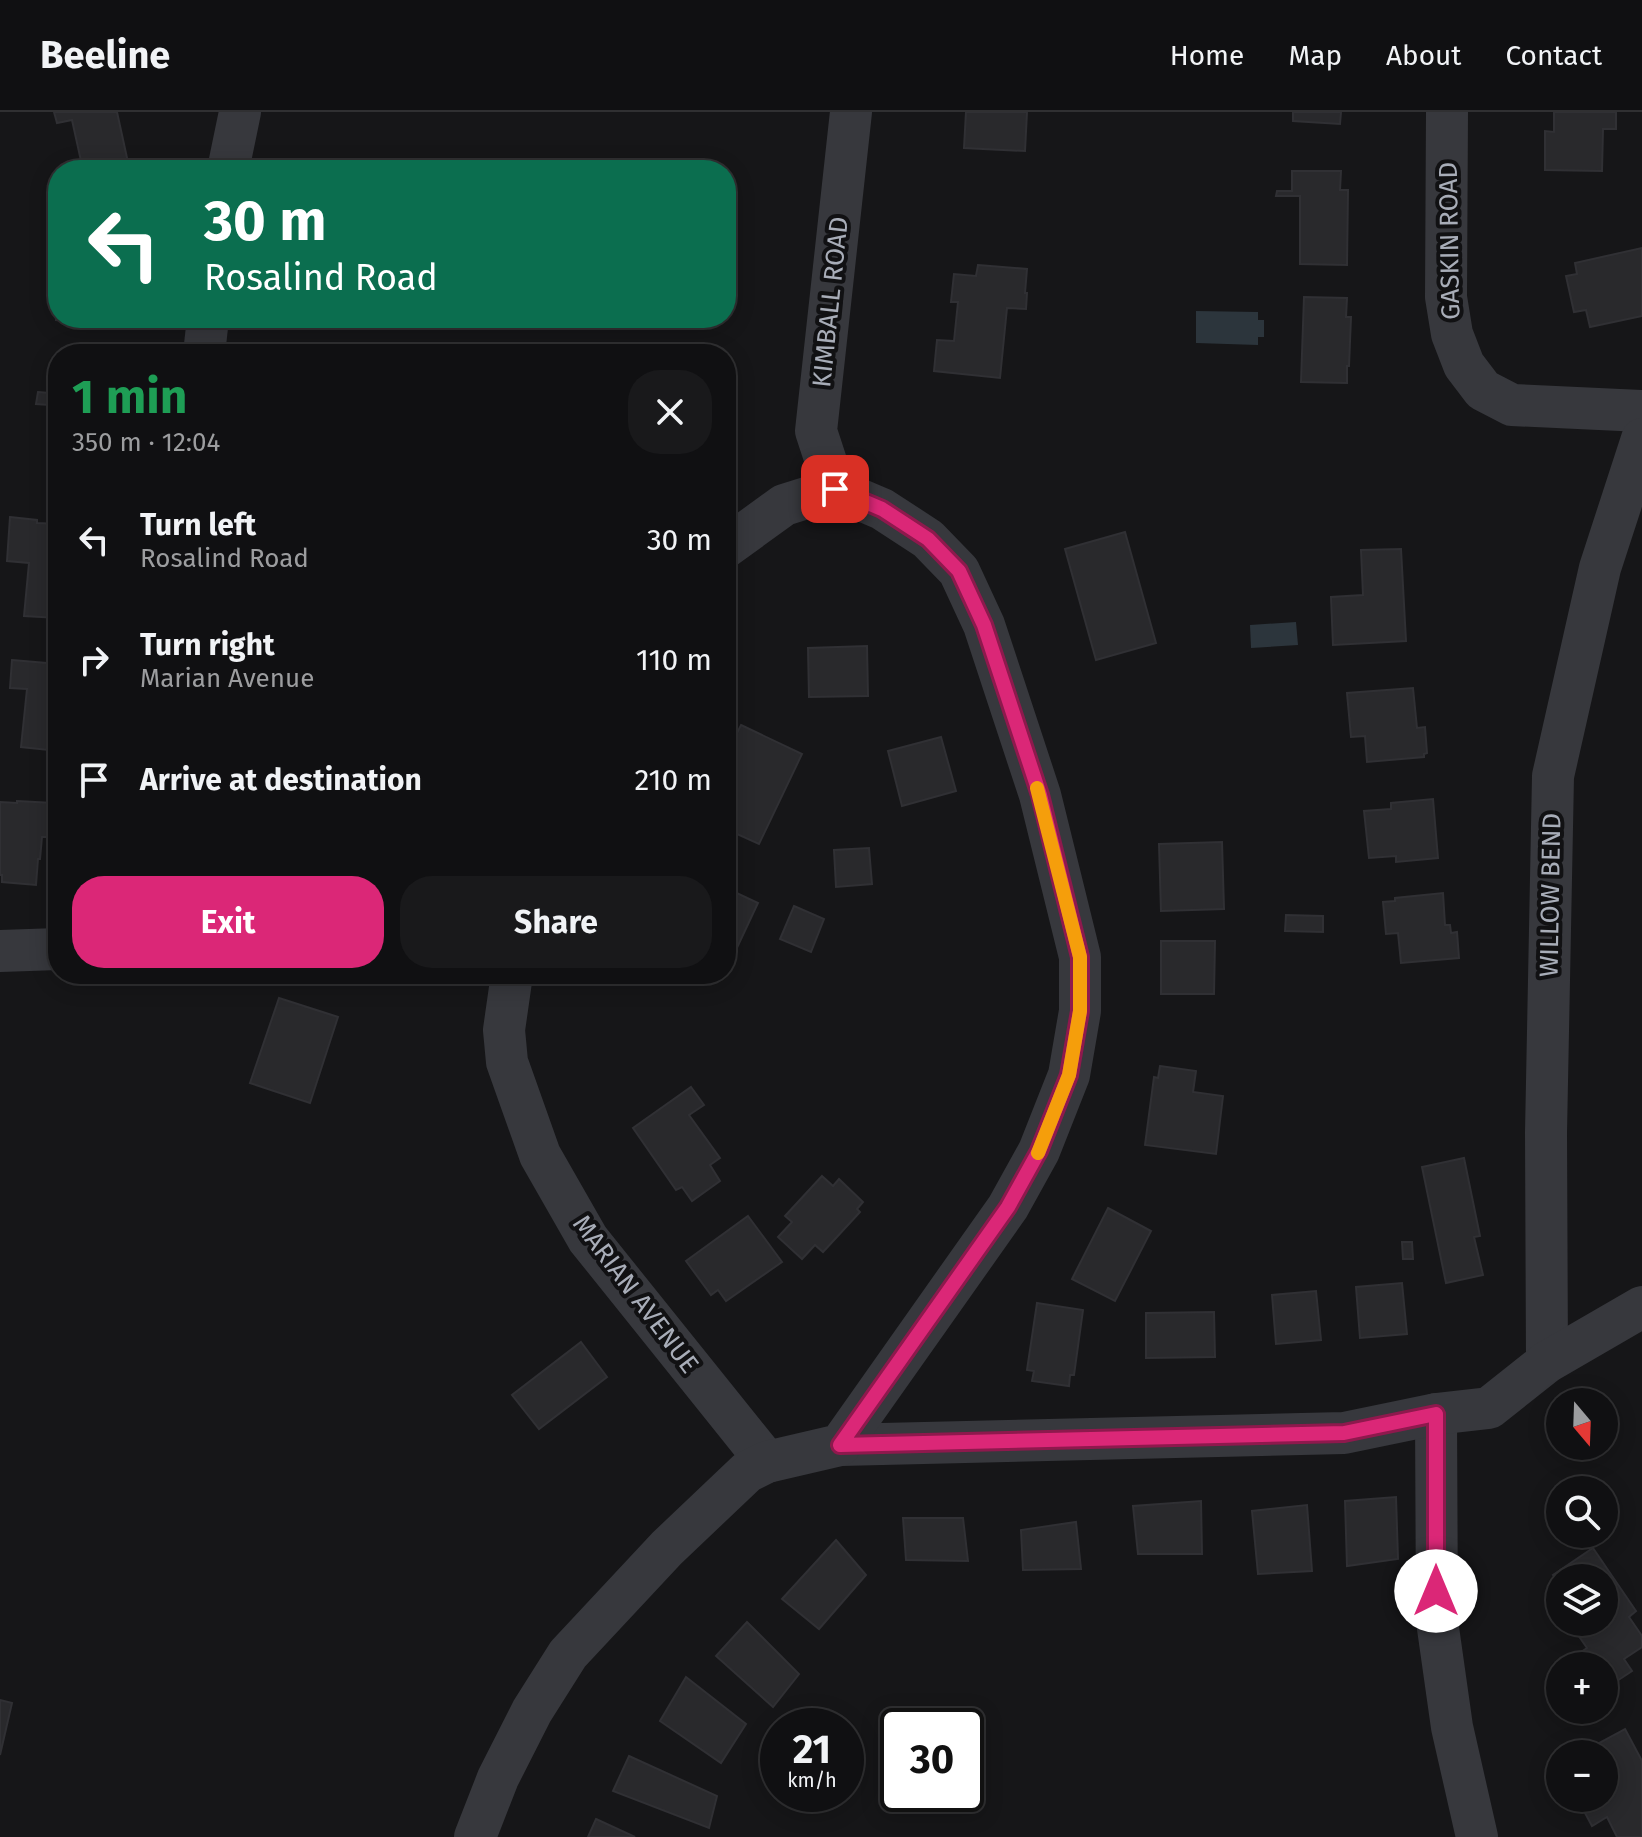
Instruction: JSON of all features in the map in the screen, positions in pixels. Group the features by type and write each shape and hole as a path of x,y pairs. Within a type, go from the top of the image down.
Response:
{"street":[{"path":"230,160 240,112"},
{"name":"KIMBALL ROAD","path":"835,489 816,431 851,112"},
{"name":"GASKIN ROAD","path":"1447,112 1446,297 1452,334 1464,365 1483,390 1512,405 1642,411"},
{"name":"WILLOW BEND","path":"1547,1362 1546,1133 1553,776 1600,568 1642,439"},
{"path":"736,540 784,505 835,489 882,509 928,539 959,571 984,625 1040,795 1080,957 1080,1011 1069,1075 1039,1151 1008,1207 840,1445"},
{"path":"0,951 48,949"},
{"name":"MARIAN AVENUE","path":"511,984 504,1030 507,1062 540,1155 588,1239 767,1462"},
{"path":"475,1837 498,1778 532,1711 568,1654 667,1548 747,1472 767,1462 840,1445 1344,1433 1436,1414 1489,1408 1547,1362 1642,1307"},
{"path":"1436,1414 1437,1621 1452,1727 1477,1837"}],"shaded area":[{"path":"1196,311 1258,312 1258,320 1264,320 1264,337 1258,337 1258,345 1196,343"},
{"path":"1296,622 1298,645 1251,648 1250,625"}],"building":[{"path":"54,112 117,112 127,160 81,160 72,120 57,123"},
{"path":"966,112 1027,112 1025,151 964,148"},
{"path":"1293,112 1341,112 1340,124 1293,121"},
{"path":"1554,112 1616,112 1616,129 1603,129 1602,171 1545,170 1545,131 1554,132"},
{"path":"1292,171 1341,171 1340,190 1348,190 1347,265 1300,264 1300,196 1276,196 1277,191 1292,191"},
{"path":"1642,248 1642,316 1590,327 1586,310 1574,312 1566,276 1577,274 1575,263"},
{"path":"978,265 1027,269 1026,309 1007,308 1000,378 934,371 937,340 954,341 958,302 951,302 954,274 976,276"},
{"path":"1304,297 1347,298 1346,317 1351,317 1347,383 1301,382"},
{"path":"38,392 48,393 48,405 36,404"},
{"path":"10,517 48,524 48,617 24,616 29,563 7,561"},
{"path":"1125,532 1156,643 1096,660 1065,549"},
{"path":"1401,549 1406,641 1333,645 1331,597 1363,595 1361,550"},
{"path":"867,646 868,696 809,697 808,648"},
{"path":"12,660 48,663 48,750 21,747 27,689 10,688"},
{"path":"1413,688 1417,728 1425,727 1427,753 1424,757 1367,762 1365,736 1351,737 1347,693"},
{"path":"741,725 802,754 759,844 736,834 736,735"},
{"path":"941,737 956,791 902,806 888,751"},
{"path":"1433,799 1438,858 1396,862 1396,856 1369,858 1364,811 1391,809 1391,803"},
{"path":"0,802 48,803 48,837 42,837 36,885 2,882 0,875"},
{"path":"1222,842 1224,909 1161,911 1159,844"},
{"path":"869,848 872,884 836,887 834,850"},
{"path":"736,893 758,903 736,950"},
{"path":"1443,893 1445,925 1450,925 1451,933 1457,932 1459,958 1401,963 1398,933 1386,934 1383,902"},
{"path":"794,906 824,919 811,952 780,939"},
{"path":"1286,915 1323,916 1323,932 1285,931"},
{"path":"1161,941 1215,941 1214,994 1161,994"},
{"path":"279,998 338,1017 310,1103 250,1083"},
{"path":"1160,1066 1196,1071 1193,1092 1223,1096 1216,1154 1145,1145 1154,1077 1158,1078"},
{"path":"691,1087 704,1105 689,1115 720,1158 710,1165 720,1181 692,1201 682,1187 676,1190 633,1128"},
{"path":"1464,1158 1480,1236 1474,1237 1483,1275 1446,1283 1422,1167"},
{"path":"822,1176 833,1186 839,1179 863,1202 857,1209 860,1212 823,1252 815,1245 802,1259 778,1237 792,1222 785,1216"},
{"path":"1108,1208 1151,1231 1115,1301 1072,1279"},
{"path":"748,1216 782,1262 726,1301 718,1290 711,1295 686,1261"},
{"path":"1402,1242 1412,1242 1413,1259 1403,1259"},
{"path":"1402,1283 1407,1334 1360,1338 1356,1287"},
{"path":"1316,1291 1321,1340 1276,1344 1272,1295"},
{"path":"1037,1303 1083,1310 1074,1375 1070,1375 1069,1386 1032,1381 1034,1371 1027,1370"},
{"path":"1214,1312 1215,1357 1146,1358 1146,1313"},
{"path":"581,1342 607,1377 539,1429 512,1395"},
{"path":"1396,1497 1398,1559 1347,1566 1345,1501"},
{"path":"1201,1501 1202,1554 1138,1554 1133,1506"},
{"path":"1307,1505 1312,1571 1258,1574 1252,1511"},
{"path":"903,1518 963,1518 968,1561 906,1560"},
{"path":"1076,1522 1081,1569 1023,1570 1021,1530"},
{"path":"836,1540 866,1575 819,1629 782,1599"},
{"path":"1593,1548 1604,1564 1569,1564"},
{"path":"1618,1585 1636,1611 1629,1617 1642,1636 1642,1647 1624,1659 1632,1671 1618,1680 1618,1652 1581,1652 1587,1648 1579,1636 1618,1636"},
{"path":"747,1622 799,1674 773,1707 716,1656"},
{"path":"686,1677 746,1724 721,1763 660,1721"},
{"path":"0,1700 12,1703 0,1755"},
{"path":"1625,1729 1642,1761 1642,1837 1617,1837 1607,1817 1592,1826 1584,1812 1618,1812 1618,1740 1605,1740"},
{"path":"629,1756 717,1796 709,1828 613,1791"},
{"path":"596,1819 635,1837 588,1837"}],"slow traffic":[{"path":"1037,788 1080,957 1080,1011 1069,1075 1038,1153"}],"route":[{"path":"835,489 882,509 928,539 959,571 984,625 1040,795 1080,957 1080,1011 1069,1075 1039,1151 1008,1207 840,1445 1344,1433 1436,1414 1436,1591"}]}
